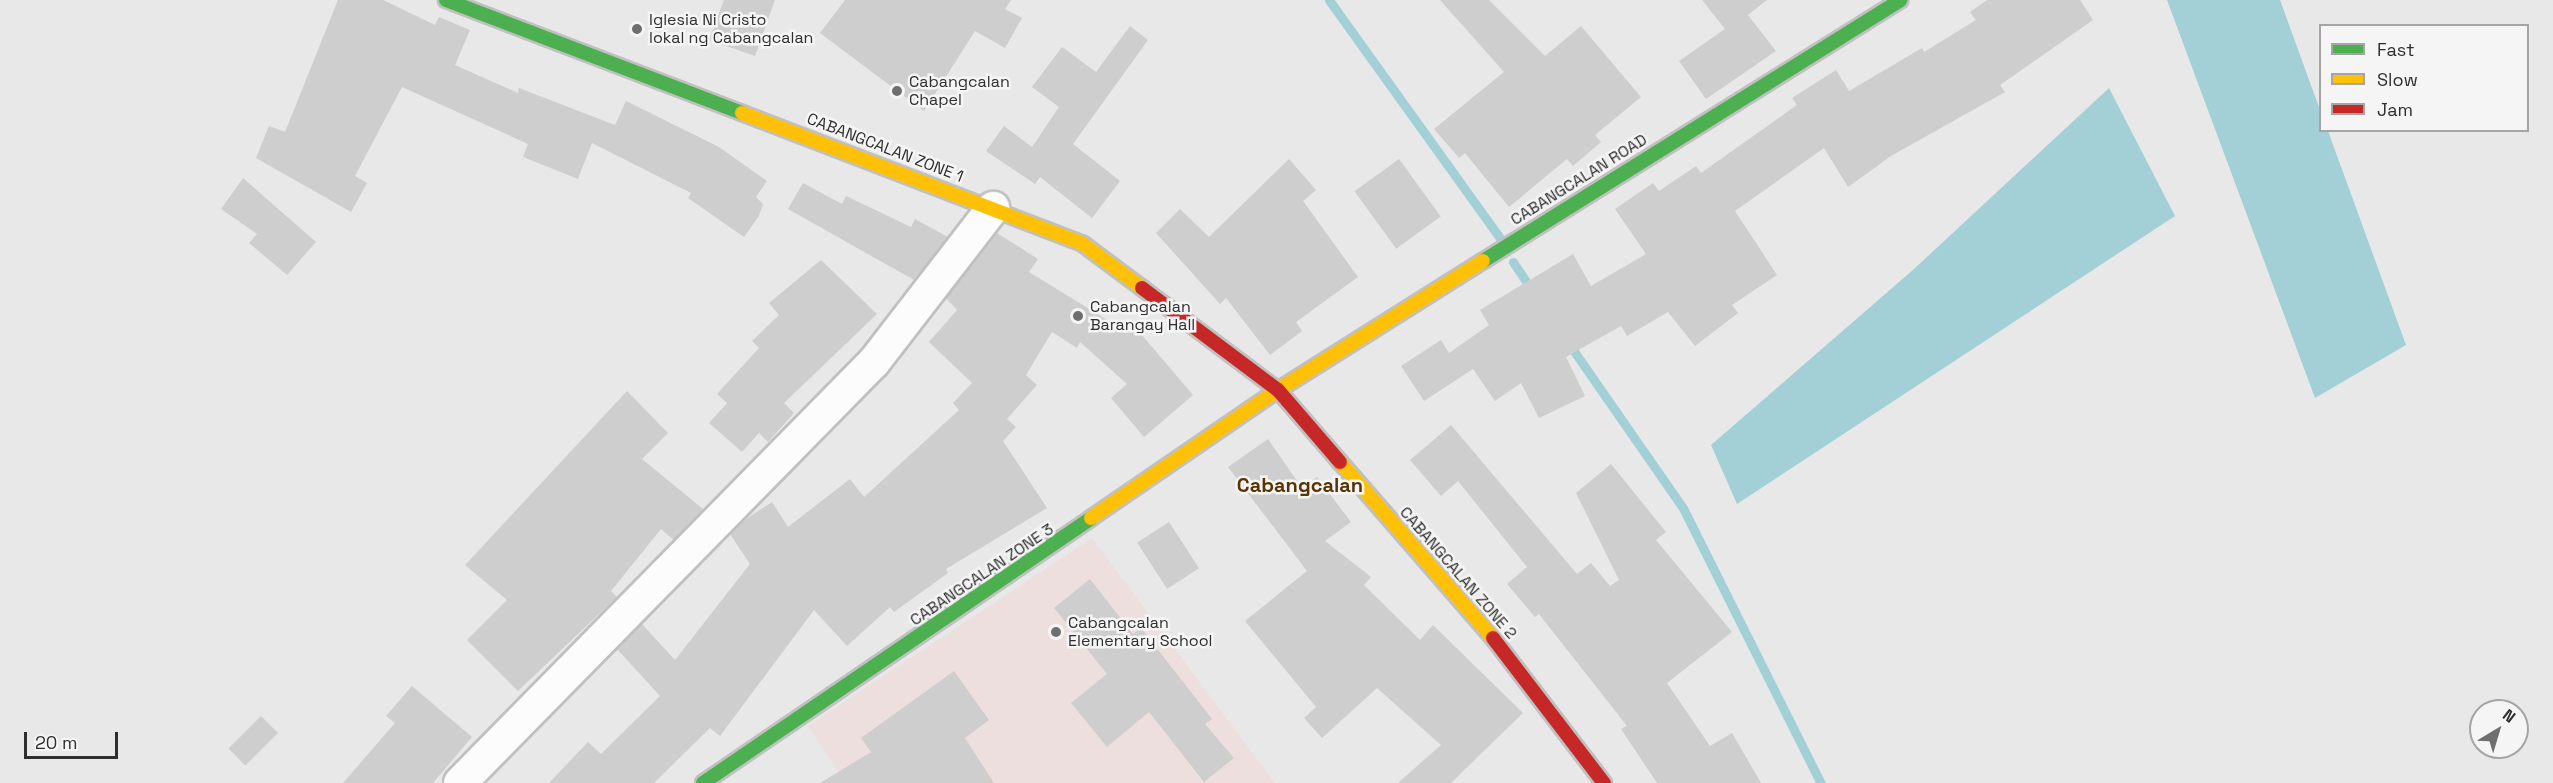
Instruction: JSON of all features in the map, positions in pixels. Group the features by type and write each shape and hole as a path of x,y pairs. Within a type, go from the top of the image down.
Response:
{"street":[{"name":"CABANGCALAN ZONE 1","path":"446,0 1083,244 1278,390"},
{"name":"CABANGCALAN ROAD","path":"1278,390 1900,0"},
{"path":"460,783 874,362 993,208"},
{"name":"CABANGCALAN ZONE 3","path":"716,780 1278,390"},
{"name":"CABANGCALAN ZONE 2","path":"1278,390 1528,679 1604,783"}],"shaded area":[{"name":"Cabangcalan Elementary School","path":"1092,538 1275,783 846,783 808,726"}],"water":[{"path":"2167,0 2280,0 2319,107 2319,132 2328,132 2406,345 2315,398"},
{"path":"2109,88 2175,216 1737,504 1711,445 1914,269"}],"building":[{"path":"338,0 383,0 435,25 439,17 470,30 455,65 518,93 519,88 615,125 626,101 719,147 767,181 756,197 763,204 759,216 744,237 688,198 691,193 592,143 578,179 523,157 528,144 402,87 355,176 367,183 351,212 256,158 269,126 285,132"},
{"path":"724,0 775,0 755,56 709,40"},
{"path":"845,0 1011,0 1005,9 1022,18 1005,48 975,31 924,111 820,33"},
{"path":"1440,0 1489,0 1545,56 1581,26 1641,97 1595,135 1601,142 1573,166 1567,159 1509,207 1465,153 1459,158 1434,129 1504,72"},
{"path":"1702,0 1767,0 1748,15 1776,51 1706,99 1679,61 1725,29"},
{"path":"1987,0 2080,0 2093,20 2000,85 2005,92 1891,156 1848,187 1824,148 1735,211 1777,275 1732,305 1738,313 1695,346 1668,312 1627,336 1621,326 1566,357 1585,396 1539,418 1521,383 1495,401 1473,369 1424,401 1401,366 1441,340 1449,353 1489,325 1480,310 1573,254 1591,286 1646,254 1615,209 1653,183 1659,191 1696,166 1701,173 1797,105 1792,98 1836,70 1849,91 1922,48 1924,52 1976,20 1970,12"},
{"path":"1130,26 1148,40 1073,144 1120,181 1092,218 1040,177 1035,184 986,151 1004,126 1032,147 1059,107 1032,87 1062,47 1096,72"},
{"path":"1289,159 1316,190 1303,201 1358,277 1296,322 1302,331 1270,355 1226,298 1220,304 1156,233 1180,209 1209,237"},
{"path":"1399,159 1441,216 1396,249 1355,191"},
{"path":"243,178 316,242 287,275 249,243 257,234 221,209"},
{"path":"803,183 842,204 846,196 911,227 915,219 948,237 914,280 788,209"},
{"path":"997,233 1038,259 1029,272 1122,329 1130,321 1193,395 1144,437 1111,398 1127,384 1080,342 1077,348 1052,332 1026,375 1037,385 1007,419 1016,427 1003,441 1047,508 946,569 948,573 894,612 890,607 847,646 814,610 720,736 710,728 654,783 549,783 588,742 601,754 660,696 617,649 642,624 675,660 750,564 730,534 743,521 772,502 788,527 850,479 864,497 959,410 953,403 972,383 929,342 957,310 946,298"},
{"path":"821,260 877,314 784,403 794,413 768,442 759,433 742,452 709,423 727,403 717,394 759,348 752,341 779,315 769,303"},
{"path":"627,391 668,433 642,459 703,509 674,540 661,529 611,591 617,597 518,691 467,640 507,600 465,565"},
{"path":"1451,425 1577,574 1591,563 1610,586 1619,580 1576,493 1611,464 1666,532 1656,540 1732,632 1667,683 1710,746 1732,733 1761,783 1657,783 1621,729 1627,726 1539,614 1535,617 1507,584 1527,567 1458,481 1441,496 1410,460"},
{"path":"1268,439 1302,488 1317,477 1351,522 1325,541 1371,577 1364,585 1420,640 1433,625 1523,713 1451,783 1398,783 1441,745 1377,688 1322,738 1304,718 1316,707 1245,621 1307,571 1228,467"},
{"path":"1169,522 1199,568 1167,589 1137,543"},
{"path":"1090,579 1133,634 1141,628 1212,719 1205,724 1234,758 1204,782 1149,712 1107,747 1071,703 1107,674 1054,608"},
{"path":"954,671 989,720 965,738 994,783 820,783 871,752 861,738"},
{"path":"412,686 472,737 433,783 343,783 395,723 386,716"},
{"path":"261,716 278,733 245,765 228,749"}],"waterway":[{"path":"1329,0 1501,239"},
{"path":"1513,262 1532,290"},
{"path":"1569,344 1683,508 1821,783"}],"traffic: fast":[{"path":"446,0 742,113"},
{"path":"1483,261 1900,0"},
{"path":"703,783 1091,518"}],"traffic: slow":[{"path":"742,113 1083,244 1142,288"},
{"path":"1091,518 1278,390 1483,261"},
{"path":"1340,462 1493,638"}],"traffic: jam":[{"path":"1142,288 1278,390 1340,462"},
{"path":"1493,638 1604,783"}],"place":[{"name":"Iglesia Ni Cristo lokal ng Cabangcalan","path":"637,29"},
{"name":"Cabangcalan Chapel","path":"897,91"},
{"name":"Cabangcalan Barangay Hall","path":"1078,316"},
{"name":"Cabangcalan Elementary School","path":"1056,632"}],"district":[{"name":"Cabangcalan","path":"1300,485"}]}
